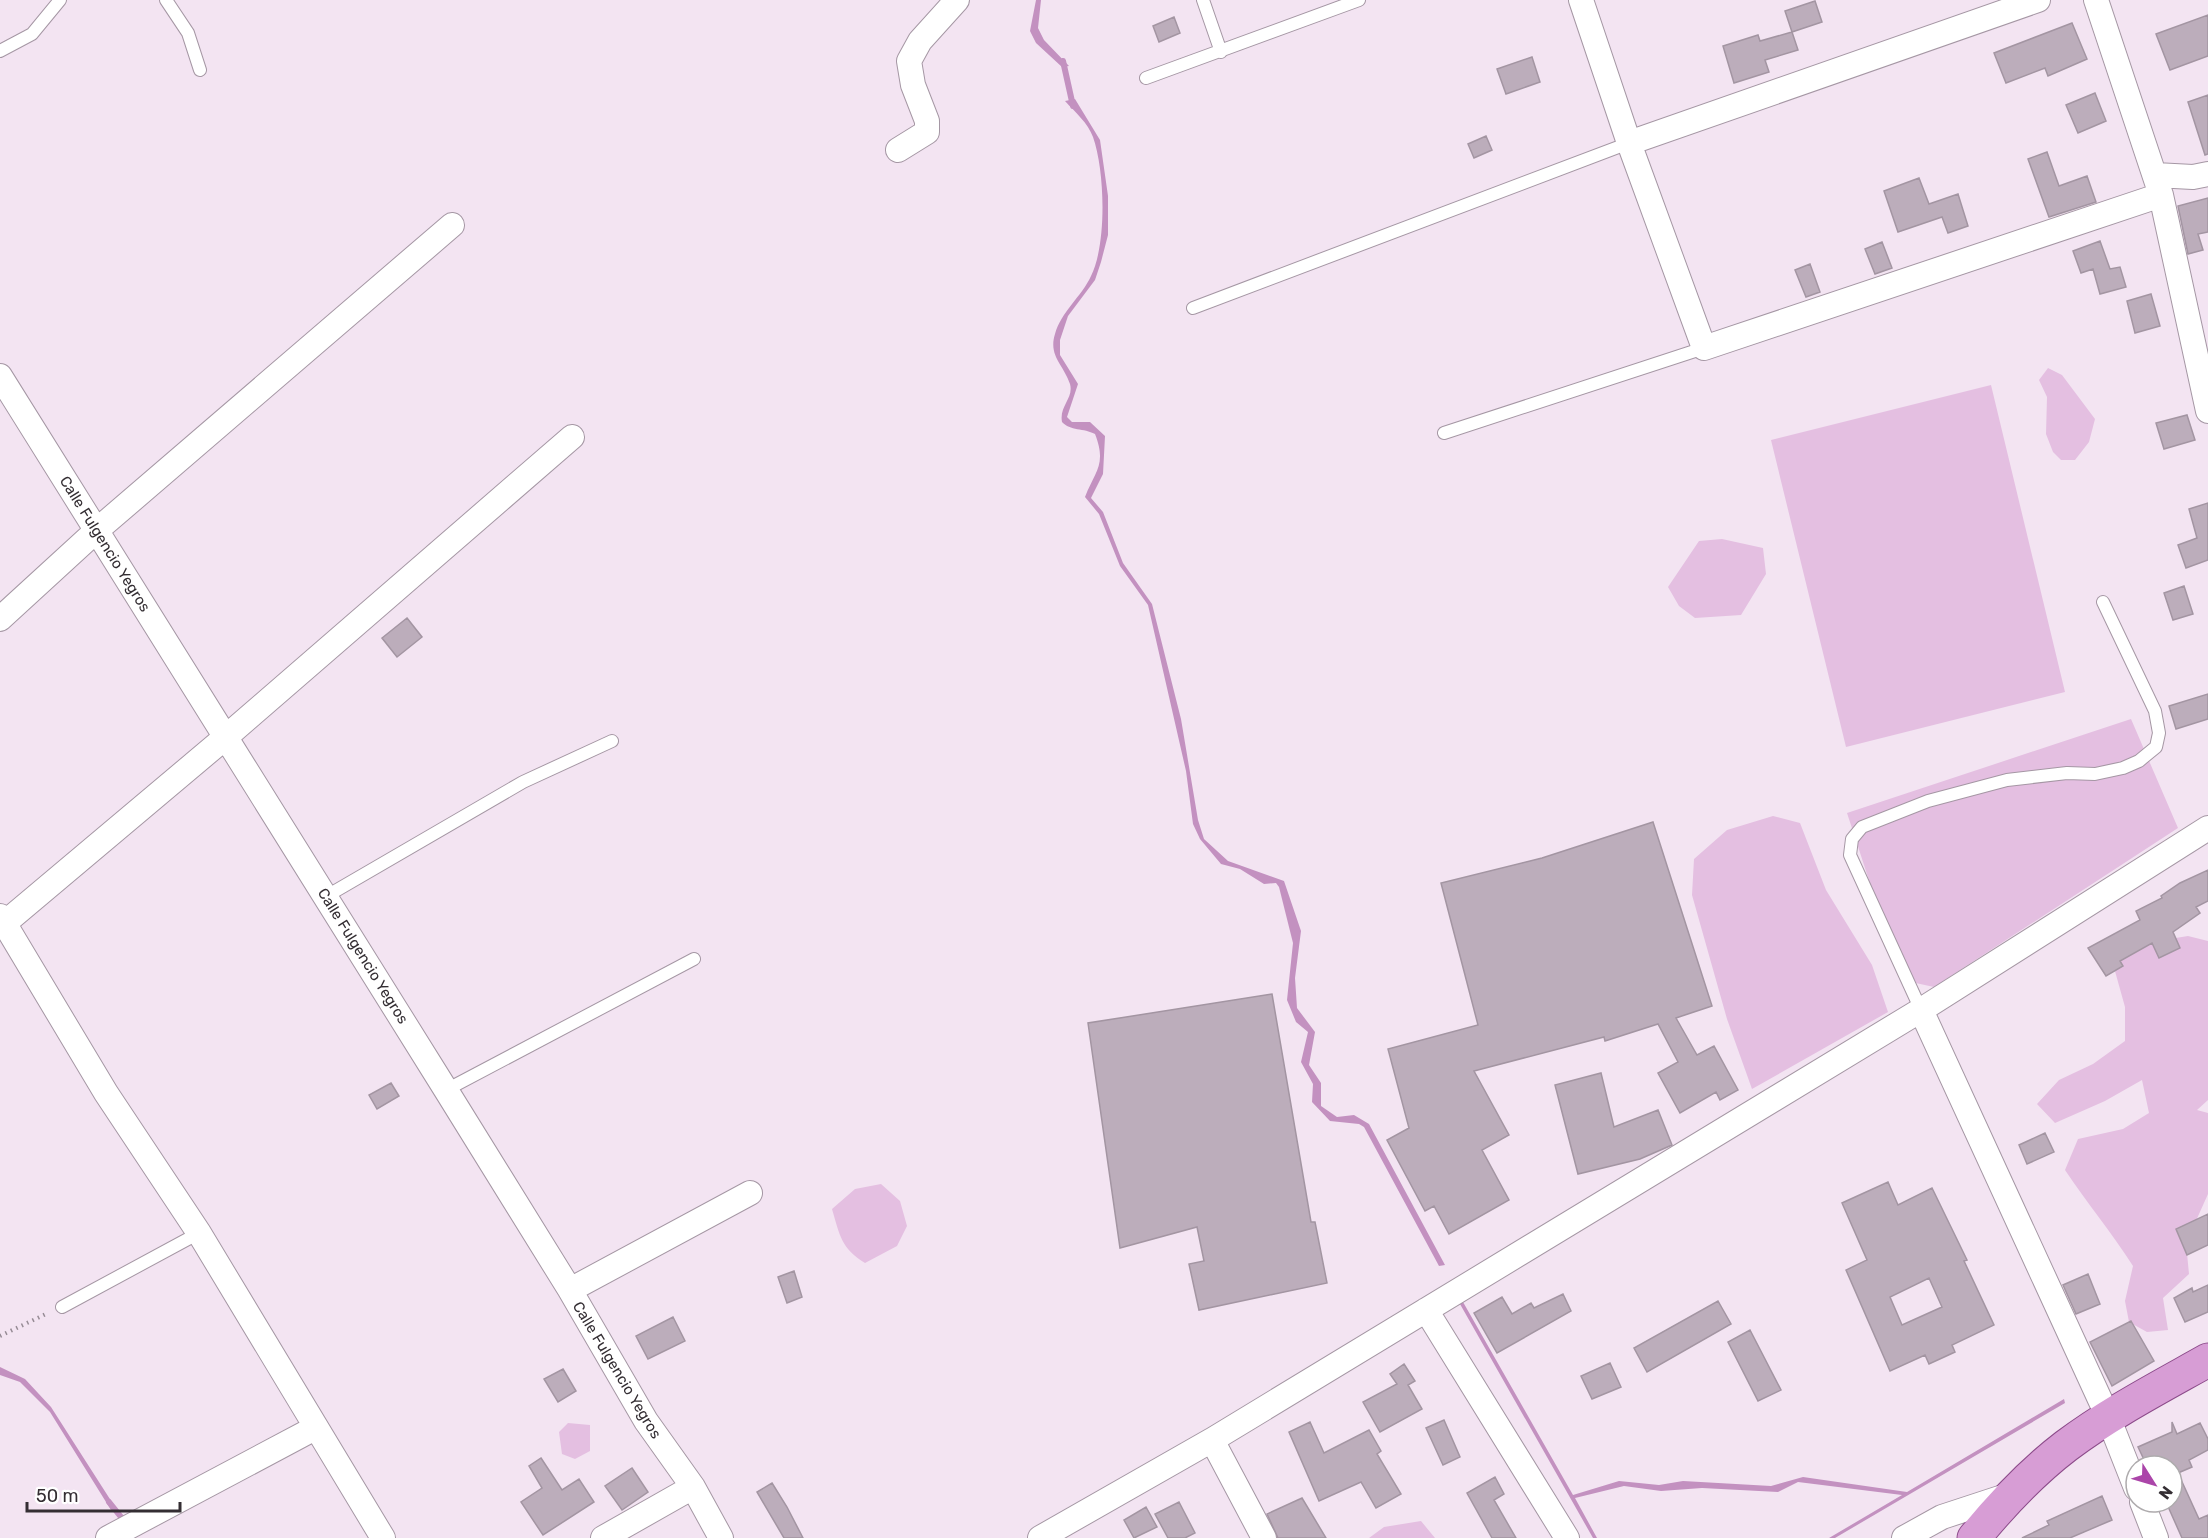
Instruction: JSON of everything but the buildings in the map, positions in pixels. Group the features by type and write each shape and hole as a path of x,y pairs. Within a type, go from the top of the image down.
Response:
{"main road":[{"path":"1974,1538 2015,1493 2064,1447 2108,1417 2208,1360"}],"street":[{"path":"898,150 927,132 927,121 913,85 909,60 920,41 957,0"},
{"path":"1581,0 1629,143 1704,348 2158,185 2208,174"},
{"path":"1629,143 2038,0"},
{"path":"2096,0 2158,185 2208,411"},
{"path":"0,619 96,531 452,225"},
{"name":"Calle Fulgencio Yegros","path":"0,376 227,736 570,1290 645,1421 693,1487 721,1538"},
{"path":"383,1538 199,1233 106,1093 1,922 227,736 572,437"},
{"path":"1040,1538 1212,1440 1921,1010 2208,828"},
{"path":"1921,1010 2108,1417 2124,1458"},
{"path":"570,1290 750,1193"},
{"path":"1426,1310 1567,1538"},
{"path":"120,1531 315,1428"},
{"path":"1212,1440 1264,1538"},
{"path":"603,1538 693,1487"},
{"path":"1904,1538 1941,1517 2015,1493"},
{"path":"2147,1514 2156,1538"}],"lane":[{"path":"0,51 32,34 60,0"},
{"path":"166,0 188,33 200,70"},
{"path":"1203,0 1221,52"},
{"path":"1146,78 1359,0"},
{"path":"1193,308 1629,143"},
{"path":"1444,433 1704,348"},
{"path":"1921,1010 1850,855 1852,839 1862,827 1928,801 2007,780 2067,773 2095,774 2123,768 2139,761 2156,747 2159,733 2156,711 2103,602"},
{"path":"325,897 523,782 612,741"},
{"path":"446,1090 694,959"},
{"path":"62,1306 199,1233"}],"path":[{"path":"0,1336 62,1306"}],"shaded area":[{"path":"1036,0 1041,0 1038,28 1044,40 1069,66 1062,67 1036,43 1030,31"},
{"path":"1075,99 1100,140 1108,196 1108,235 1095,280 1068,316 1060,340 1060,355 1078,384 1067,417 1072,422 1090,422 1105,436 1103,474 1091,498 1103,512 1123,563 1152,604 1181,719 1198,820 1204,839 1228,861 1284,881 1301,931 1295,978 1297,1008 1315,1032 1309,1065 1321,1083 1321,1106 1337,1117 1354,1115 1369,1124 1445,1265 1439,1266 1364,1127 1359,1124 1330,1121 1312,1102 1313,1084 1301,1062 1308,1032 1296,1022 1287,1000 1293,943 1279,887 1276,883 1264,884 1240,869 1221,864 1200,839 1193,824 1186,771 1148,605 1120,566 1099,514 1085,497 1098,467 1100,453 1095,434 1069,427 1062,422 1063,411 1071,389 1055,354 1053,342 1058,326 1091,276 1100,246 1102,227 1102,187 1097,151 1088,127 1065,101"},
{"path":"2048,368 2062,375 2095,419 2089,442 2075,460 2061,460 2053,452 2046,434 2047,397 2039,380"},
{"path":"1991,385 2065,692 1846,747 1771,440"},
{"path":"1722,539 1763,548 1766,574 1741,615 1695,618 1679,606 1668,587 1699,541"},
{"path":"2131,719 2178,828 1934,987 1911,982 1882,920 1847,813"},
{"path":"1773,816 1800,823 1826,890 1872,965 1888,1012 1752,1089 1727,1019 1692,895 1694,859 1727,830"},
{"path":"2188,936 2208,941 2208,1100 2197,1110 2208,1113 2208,1194 2186,1243 2189,1274 2163,1298 2168,1330 2147,1332 2129,1322 2125,1301 2133,1266 2065,1170 2078,1139 2123,1129 2149,1113 2142,1080 2105,1101 2055,1123 2037,1104 2059,1080 2093,1064 2125,1041 2125,1007 2113,964 2145,943"},
{"path":"881,1184 900,1201 907,1226 897,1246 865,1263 851,1252 842,1240 832,1209 855,1189"},
{"path":"1459,1295 1573,1495 1619,1481 1659,1485 1683,1481 1771,1486 1803,1477 1907,1492 2064,1399 2065,1403 1835,1538 1829,1538 1902,1495 1798,1482 1778,1492 1702,1488 1661,1491 1624,1486 1575,1498 1597,1538 1593,1538 1456,1297"},
{"path":"0,1367 25,1379 51,1407 115,1507 111,1510 50,1412 20,1382 0,1375"},
{"path":"568,1423 590,1425 590,1451 575,1459 562,1454 559,1432"},
{"path":"1421,1521 1435,1538 1369,1538 1384,1527"}],"waterway":[{"path":"1063,61 1073,106"},
{"path":"109,1502 125,1522"}]}
